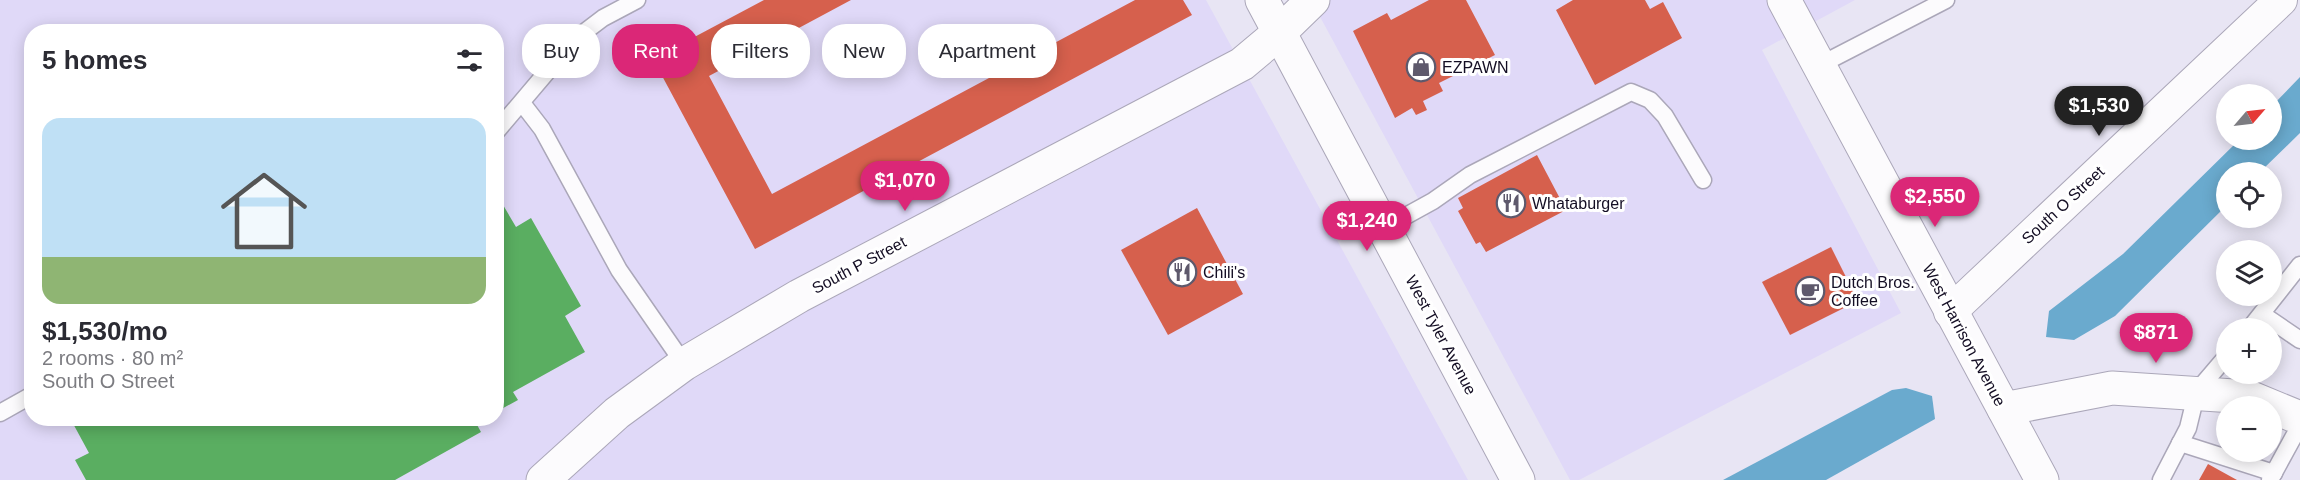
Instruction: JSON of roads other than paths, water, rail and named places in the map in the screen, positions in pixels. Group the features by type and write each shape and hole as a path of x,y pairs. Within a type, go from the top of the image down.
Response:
{"street":[{"name":"West Tyler Avenue","path":"1262,0 1518,480"},
{"name":"South P Street","path":"543,480 617,413 684,364 799,296 1242,64 1313,0"},
{"name":"West Harrison Avenue","path":"1784,0 2042,480"},
{"name":"South O Street","path":"1950,312 2281,0"},
{"path":"2004,409 2112,388 2197,391 2249,397 2300,418"}],"lane":[{"path":"504,123 574,40 603,18 637,0"},
{"path":"1818,66 1946,0"},
{"path":"1384,228 1433,201 1470,175 1630,92 1650,100 1665,116 1703,180"},
{"path":"522,103 542,129 619,270 684,364"},
{"path":"2259,318 2300,265"},
{"path":"2262,314 2300,340"},
{"path":"2161,480 2188,428 2197,391 2216,369"},
{"path":"0,412 24,399"},
{"path":"2180,443 2272,476 2300,425"}],"water":[{"path":"2300,77 2300,133 2270,162 2217,162 2229,150 2282,150 2282,96"},
{"path":"2216,163 2216,216 2115,316 2074,340 2046,337 2049,311 2123,254"},
{"path":"1906,388 1932,396 1935,419 1826,480 1723,480 1892,390"}],"place":[{"name":"EZPAWN","path":"1421,67"},
{"name":"Whataburger","path":"1511,203"},
{"name":"Chili's","path":"1182,272"},
{"name":"Dutch Bros. Coffee","path":"1810,291"}]}
